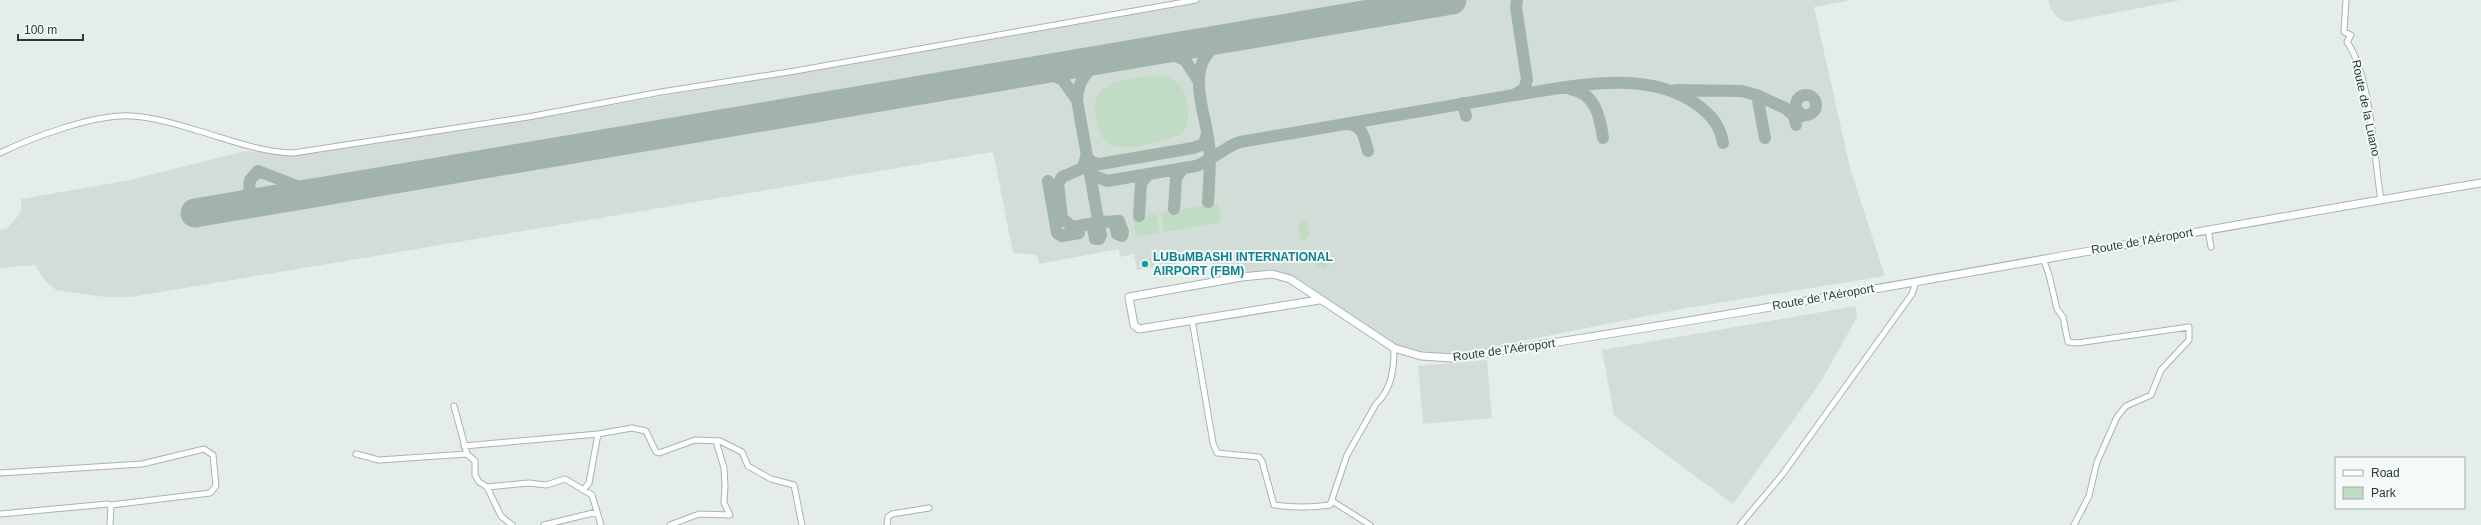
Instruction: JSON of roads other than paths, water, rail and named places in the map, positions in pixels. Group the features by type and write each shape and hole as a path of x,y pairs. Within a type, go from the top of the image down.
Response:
{"main road":[{"name":"Route de l'Aéroport","path":"1192,320 1140,329 1134,325 1129,296 1272,274 1290,279 1319,300 1394,348 1421,356 1453,358 1916,282 2208,229 2481,183"},
{"path":"1192,320 1319,300"}],"street":[{"path":"0,153 37,138 87,122 114,116 130,116 171,123 265,151 293,154 528,117 661,92 795,71 1196,0"},
{"name":"Route de la Luano","path":"2346,0 2344,32 2351,35 2347,42 2356,57 2362,77 2377,159 2381,200"},
{"path":"2208,229 2211,247"},
{"path":"2043,258 2057,309 2063,317 2068,342 2077,343 2189,327 2189,340 2161,370 2151,395 2126,406 2117,417 2098,462 2089,496 2074,525"},
{"path":"1740,525 1782,475 1912,294 1916,282"},
{"path":"1192,320 1213,443 1217,453 1261,459 1274,504 1304,509 1330,505 1339,484 1340,472 1347,455 1376,404 1383,398 1394,373 1394,348"},
{"path":"454,406 464,446 467,454 475,461 474,471 479,482 487,487 501,516 512,525"},
{"path":"464,446 598,434 632,428 646,431 656,452 659,453 695,440 728,443 742,452 748,466 771,479 794,485 796,488 802,525"},
{"path":"583,490 589,483 598,434"},
{"path":"670,525 699,514 730,515 724,503 726,486 724,468 716,441"},
{"path":"0,473 142,464 204,449 213,455 216,486 210,493 111,505 0,514"},
{"path":"356,454 379,460 467,454"},
{"path":"487,487 529,483 546,485 565,479 592,495 601,525"},
{"path":"1332,501 1362,523 1370,525"},
{"path":"110,525 111,505"},
{"path":"887,525 888,517 892,514 929,508"},
{"path":"544,525 597,512"}],"place":[{"name":"LUBuMBASHI INTERNATIONAL AIRPORT (FBM)","path":"1145,264"}]}
